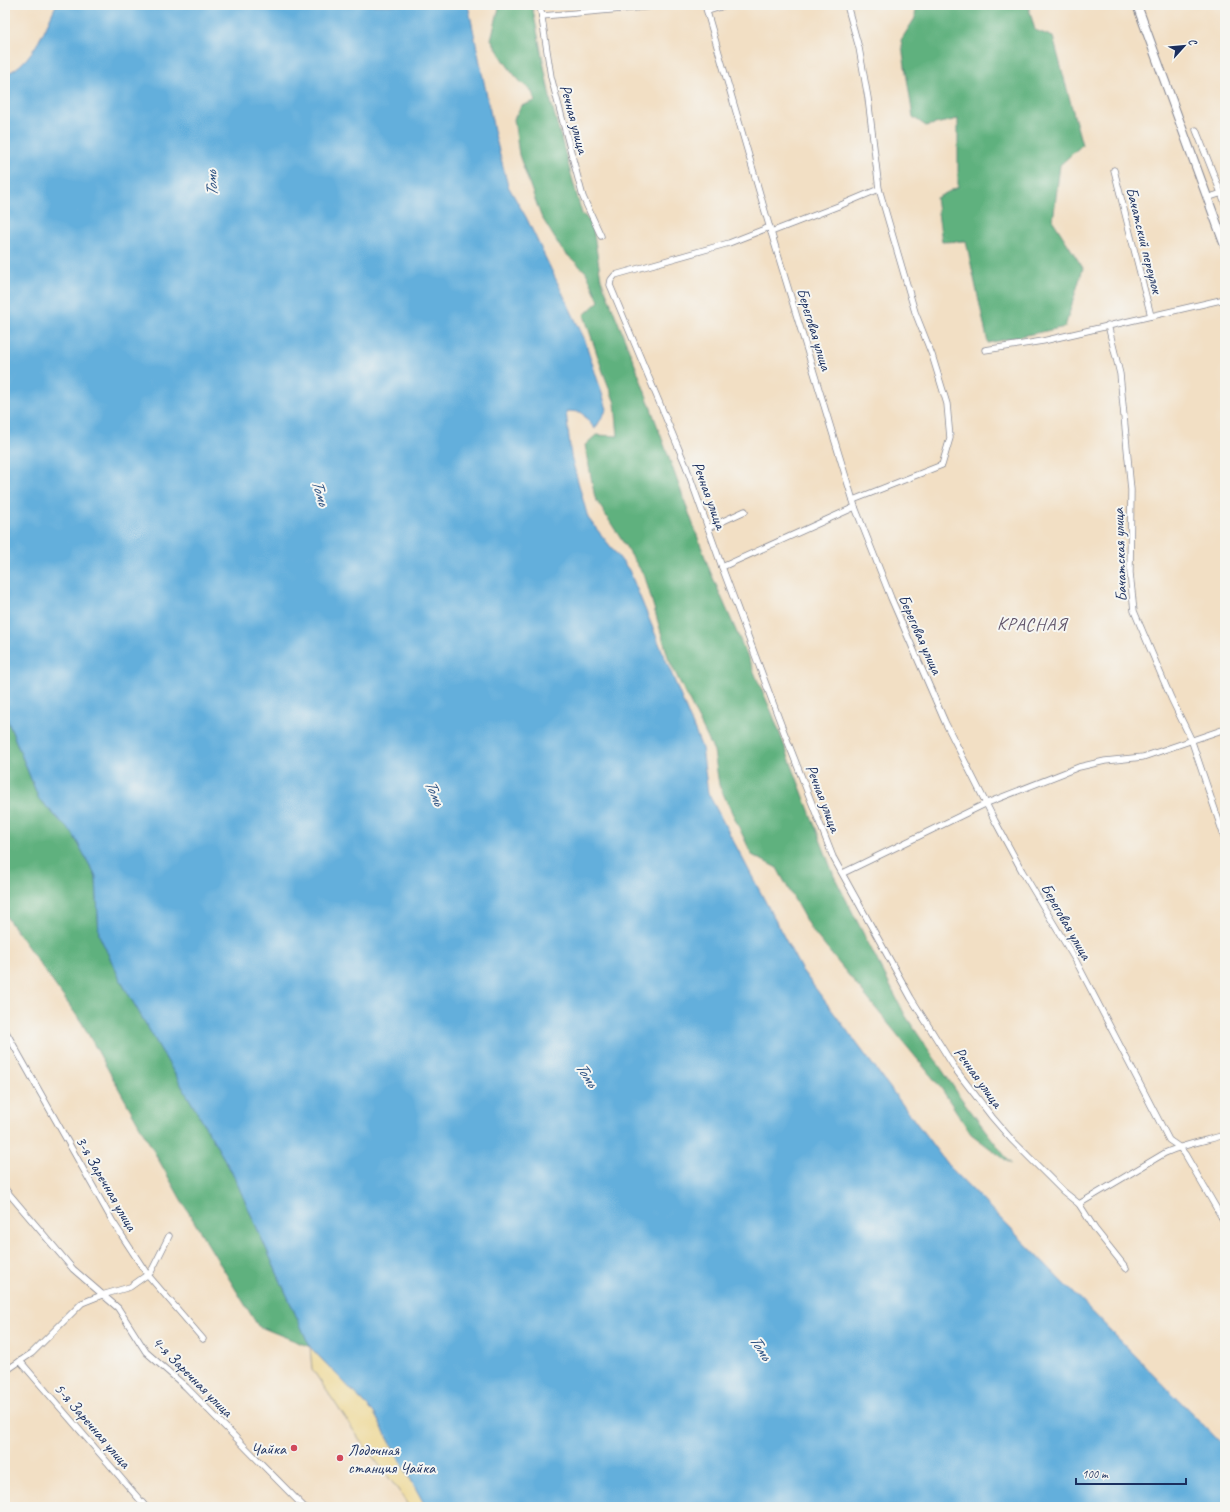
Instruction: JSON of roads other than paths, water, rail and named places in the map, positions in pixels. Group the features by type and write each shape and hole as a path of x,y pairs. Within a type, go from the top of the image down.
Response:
{"street":[{"name":"Речная улица","path":"540,5 551,77 582,196 601,236"},
{"path":"542,16 668,5"},
{"name":"Береговая улица","path":"705,5 855,507 891,598 945,722 1022,871 1076,961 1169,1140 1179,1146 1185,1154 1225,1223"},
{"path":"708,11 727,5"},
{"path":"847,5 859,48 868,98 879,189 915,312 932,356 947,404 950,438 942,465 853,500"},
{"path":"1137,5 1225,246"},
{"path":"1196,130 1223,193 1225,203"},
{"name":"Бачатский переулок","path":"1114,170 1151,316"},
{"path":"771,230 841,205 879,189"},
{"path":"1207,198 1223,193"},
{"name":"Речная улица","path":"771,230 615,275 611,280 610,285 686,466 722,567 830,850 910,998 956,1070 1011,1139 1063,1191 1079,1204 1095,1229 1126,1268"},
{"path":"985,350 1043,341 1225,299"},
{"name":"Бачатская улица","path":"1108,325 1120,374 1131,490 1130,573 1134,611 1171,698 1191,740 1225,839"},
{"path":"722,567 855,507"},
{"path":"708,528 745,511"},
{"path":"843,873 987,803 1079,767 1105,761 1143,756 1225,729"},
{"name":"3-я Заречная улица","path":"5,1030 113,1222 147,1274 203,1339"},
{"path":"1079,1204 1179,1146 1225,1136"},
{"name":"4-я Заречная улица","path":"5,1189 73,1269 118,1308 146,1352 186,1387 304,1507"},
{"path":"6,1368 32,1353 82,1303 102,1295 130,1287 151,1272 169,1236"},
{"name":"5-я Заречная улица","path":"20,1361 146,1507"}],"water":[{"name":"Томь","path":"56,5 468,5 495,135 508,186 526,217 584,338 607,409 595,429 581,412 566,411 571,456 588,518 629,570 702,748 708,793 801,969 947,1164 1225,1447 1225,1507 426,1507 374,1413 310,1347 233,1174 122,983 99,935 96,877 73,834 39,799 5,714 5,75 15,69 30,54 42,35"}],"place":[{"name":"Чайка","path":"294,1448"},
{"name":"Лодочная станция Чайка","path":"340,1458"}],"district":[{"name":"КРАСНАЯ","path":"1032,624"}]}
